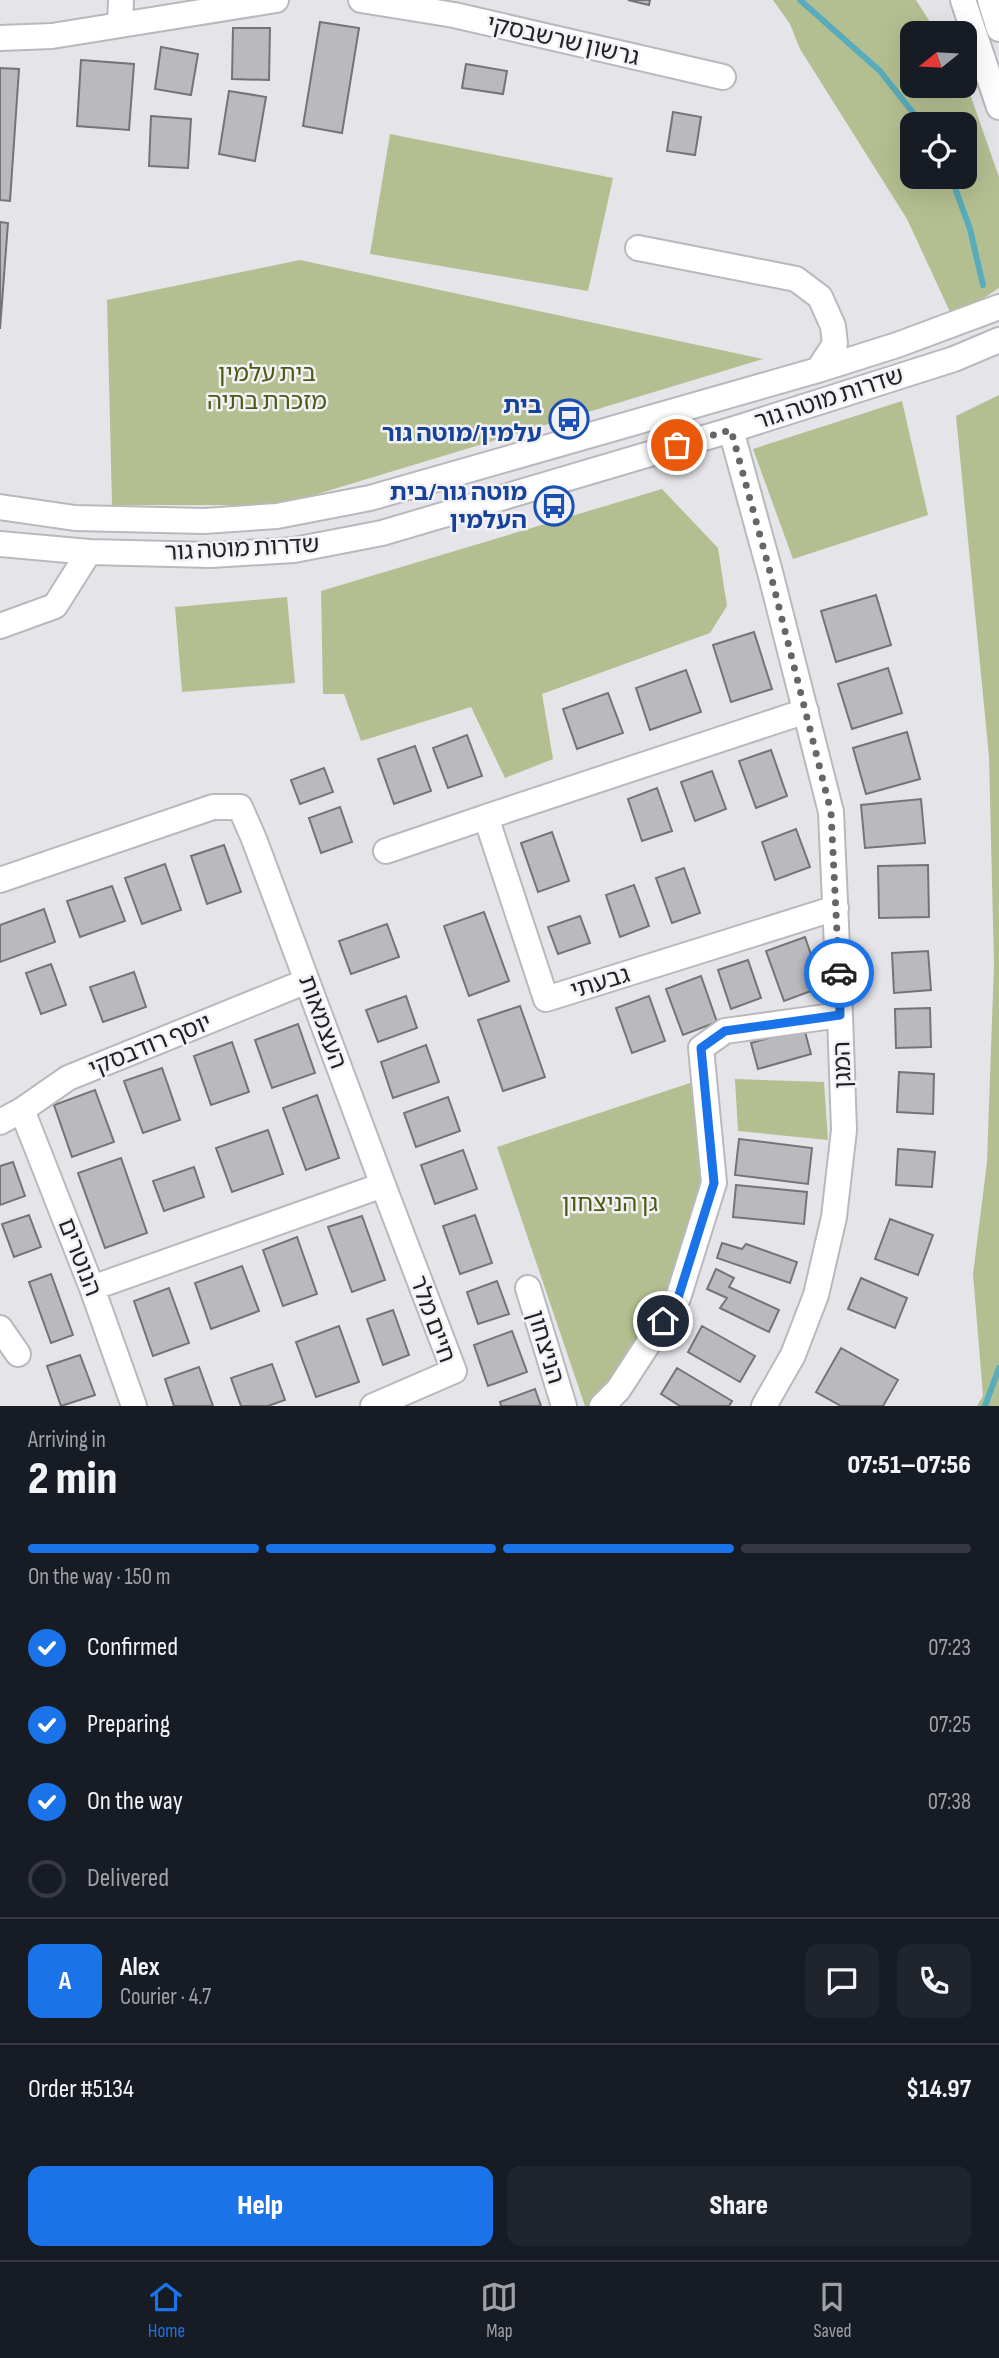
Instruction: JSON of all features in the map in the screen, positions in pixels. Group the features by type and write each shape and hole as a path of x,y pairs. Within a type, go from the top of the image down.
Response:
{"street":[{"path":"120,25 121,0"},
{"path":"0,38 52,36 276,0"},
{"name":"גרשון שרשבסקי","path":"361,0 454,8 723,77"},
{"path":"963,0 999,107"},
{"path":"990,0 999,29"},
{"path":"638,248 796,279 820,297 833,326 835,344 818,370"},
{"name":"שדרות מוטה גור","path":"0,507 75,518 204,521 277,516 370,498 818,370 897,345 999,307"},
{"path":"833,326 858,343 897,345"},
{"name":"שדרות מוטה גור","path":"0,544 89,552 211,555 294,550 382,533 731,430 954,359 999,340"},
{"name":"המגן","path":"731,430 831,812 844,1130 834,1217 816,1295 793,1355 764,1406"},
{"path":"0,626 55,606 89,552"},
{"path":"386,851 806,711"},
{"name":"העצמאות","path":"0,880 213,807 240,807 383,1185"},
{"name":"גבעתי","path":"486,817 546,999 836,908"},
{"name":"יוסף רודבסקי","path":"0,1122 68,1079 307,981"},
{"path":"602,1406 618,1390 678,1298 714,1183 701,1048 725,1031 840,1015"},
{"name":"הנוטרים","path":"22,1110 92,1288 134,1406"},
{"path":"92,1288 383,1185"},
{"name":"חיים מלר","path":"373,1406 454,1371 383,1185"},
{"name":"הניצחון","path":"528,1288 564,1406"},
{"path":"0,1328 18,1354"}],"green space":[{"path":"773,0 916,0 929,21 900,21 900,98 971,98 976,112 900,112 900,189 977,189 977,114 999,177 999,288 972,306 951,314 907,219 800,49 790,24"},
{"path":"390,134 613,178 588,291 370,254"},
{"name":"בית עלמין מזכרת בתיה","path":"300,260 763,359 281,505 112,505 107,300"},
{"path":"999,395 999,1406 977,1406 983,1396 973,1274 987,1162 994,964 989,757 956,416"},
{"path":"902,401 928,515 793,559 753,449"},
{"path":"662,489 718,548 727,606 710,633 542,694 553,759 505,778 471,707 361,741 344,694 323,694 321,591"},
{"path":"287,597 295,683 182,692 175,607"},
{"path":"735,1079 824,1082 828,1140 738,1131"},
{"name":"גן הניצחון","path":"693,1082 709,1179 674,1298 593,1406 585,1406 497,1147"}],"building":[{"path":"628,0 650,0 649,5"},
{"path":"320,22 359,28 342,133 303,126"},
{"path":"233,28 270,28 269,80 232,79"},
{"path":"161,47 198,54 191,95 155,89"},
{"path":"81,60 134,64 129,130 77,126"},
{"path":"466,64 507,71 503,94 462,88"},
{"path":"0,68 19,69 10,201 0,200"},
{"path":"229,91 266,97 255,161 219,154"},
{"path":"673,112 701,117 695,155 667,151"},
{"path":"151,116 191,119 188,168 149,166"},
{"path":"0,222 8,223 0,329"},
{"path":"876,595 891,645 836,662 821,611"},
{"path":"754,632 772,689 731,702 713,645"},
{"path":"888,668 902,713 852,729 838,684"},
{"path":"686,670 701,712 650,730 636,688"},
{"path":"608,693 623,733 577,749 563,709"},
{"path":"907,732 920,779 866,794 853,748"},
{"path":"467,735 482,776 448,788 433,748"},
{"path":"415,746 431,791 394,804 378,759"},
{"path":"771,750 787,796 756,808 739,761"},
{"path":"324,768 333,792 300,804 291,780"},
{"path":"712,771 726,809 695,821 681,782"},
{"path":"657,788 672,831 642,841 628,799"},
{"path":"921,799 925,843 865,848 861,805"},
{"path":"340,807 352,842 321,853 309,818"},
{"path":"796,829 810,867 775,880 762,842"},
{"path":"552,832 569,881 538,892 521,843"},
{"path":"224,845 241,892 207,904 191,856"},
{"path":"165,864 181,910 142,924 125,878"},
{"path":"928,865 929,917 879,918 878,866"},
{"path":"684,868 700,913 672,923 656,878"},
{"path":"634,885 649,926 620,937 606,895"},
{"path":"112,886 125,921 80,937 67,901"},
{"path":"44,909 55,942 0,962 0,925"},
{"path":"484,912 509,981 469,996 444,926"},
{"path":"580,916 590,943 558,954 548,927"},
{"path":"387,924 399,957 351,974 339,941"},
{"path":"805,937 822,987 784,1001 766,951"},
{"path":"928,951 931,990 894,993 892,953"},
{"path":"748,960 761,998 731,1009 718,970"},
{"path":"51,964 66,1005 41,1014 26,973"},
{"path":"134,972 146,1007 103,1022 90,987"},
{"path":"701,976 717,1022 683,1035 666,989"},
{"path":"406,996 417,1028 378,1042 366,1010"},
{"path":"649,996 665,1041 632,1053 616,1008"},
{"path":"520,1006 545,1077 503,1091 478,1020"},
{"path":"930,1008 931,1047 896,1048 895,1009"},
{"path":"298,1024 315,1073 272,1088 255,1040"},
{"path":"804,1028 811,1054 758,1069 751,1043"},
{"path":"232,1042 249,1092 211,1105 194,1056"},
{"path":"426,1045 439,1082 393,1098 381,1062"},
{"path":"162,1068 180,1120 143,1133 124,1081"},
{"path":"899,1072 934,1074 933,1114 897,1112"},
{"path":"95,1090 114,1142 72,1157 54,1105"},
{"path":"317,1095 339,1158 306,1170 283,1108"},
{"path":"448,1097 460,1131 416,1147 404,1113"},
{"path":"268,1130 283,1174 232,1192 216,1148"},
{"path":"739,1139 812,1148 808,1184 735,1175"},
{"path":"898,1149 935,1152 932,1187 896,1185"},
{"path":"463,1150 477,1189 435,1204 421,1165"},
{"path":"121,1158 147,1233 105,1248 78,1173"},
{"path":"13,1162 25,1196 0,1205 0,1166"},
{"path":"194,1167 204,1197 164,1211 153,1181"},
{"path":"736,1185 807,1192 804,1224 733,1217"},
{"path":"29,1215 41,1247 14,1257 2,1224"},
{"path":"475,1215 492,1263 460,1274 443,1226"},
{"path":"362,1216 385,1280 352,1292 328,1227"},
{"path":"890,1219 933,1235 918,1275 875,1259"},
{"path":"297,1237 317,1294 283,1306 263,1250"},
{"path":"722,1243 742,1249 746,1244 797,1262 790,1283 717,1258"},
{"path":"242,1266 259,1311 211,1329 195,1283"},
{"path":"716,1269 734,1278 729,1287 779,1310 769,1332 720,1308 727,1298 707,1289"},
{"path":"51,1274 73,1335 51,1343 29,1282"},
{"path":"861,1278 907,1298 895,1328 848,1309"},
{"path":"497,1281 509,1314 478,1324 467,1292"},
{"path":"169,1288 189,1343 153,1356 134,1301"},
{"path":"393,1310 409,1355 383,1365 367,1319"},
{"path":"339,1326 359,1382 316,1397 296,1342"},
{"path":"702,1326 755,1356 740,1382 688,1352"},
{"path":"512,1331 527,1372 488,1386 474,1345"},
{"path":"841,1348 898,1380 883,1406 841,1406 816,1392"},
{"path":"80,1355 95,1395 61,1406 47,1366"},
{"path":"272,1364 285,1400 268,1406 241,1406 231,1378"},
{"path":"199,1367 213,1406 174,1406 165,1379"},
{"path":"677,1368 732,1401 729,1406 680,1406 661,1394"},
{"path":"535,1389 541,1406 501,1406 500,1402"}],"waterway":[{"path":"800,0 880,71 912,112"},
{"path":"955,189 970,229 983,285"},
{"path":"985,1406 999,1368"}],"way so far":[{"path":"677,445 731,430 831,812 839,973"}],"place":[{"name":"בית עלמין/מוטה גור","path":"569,419"},
{"name":"מוטה גור/בית העלמין","path":"554,506"}],"route":[{"path":"663,1321 678,1298 714,1183 701,1048 725,1031 840,1015 839,973"}]}
